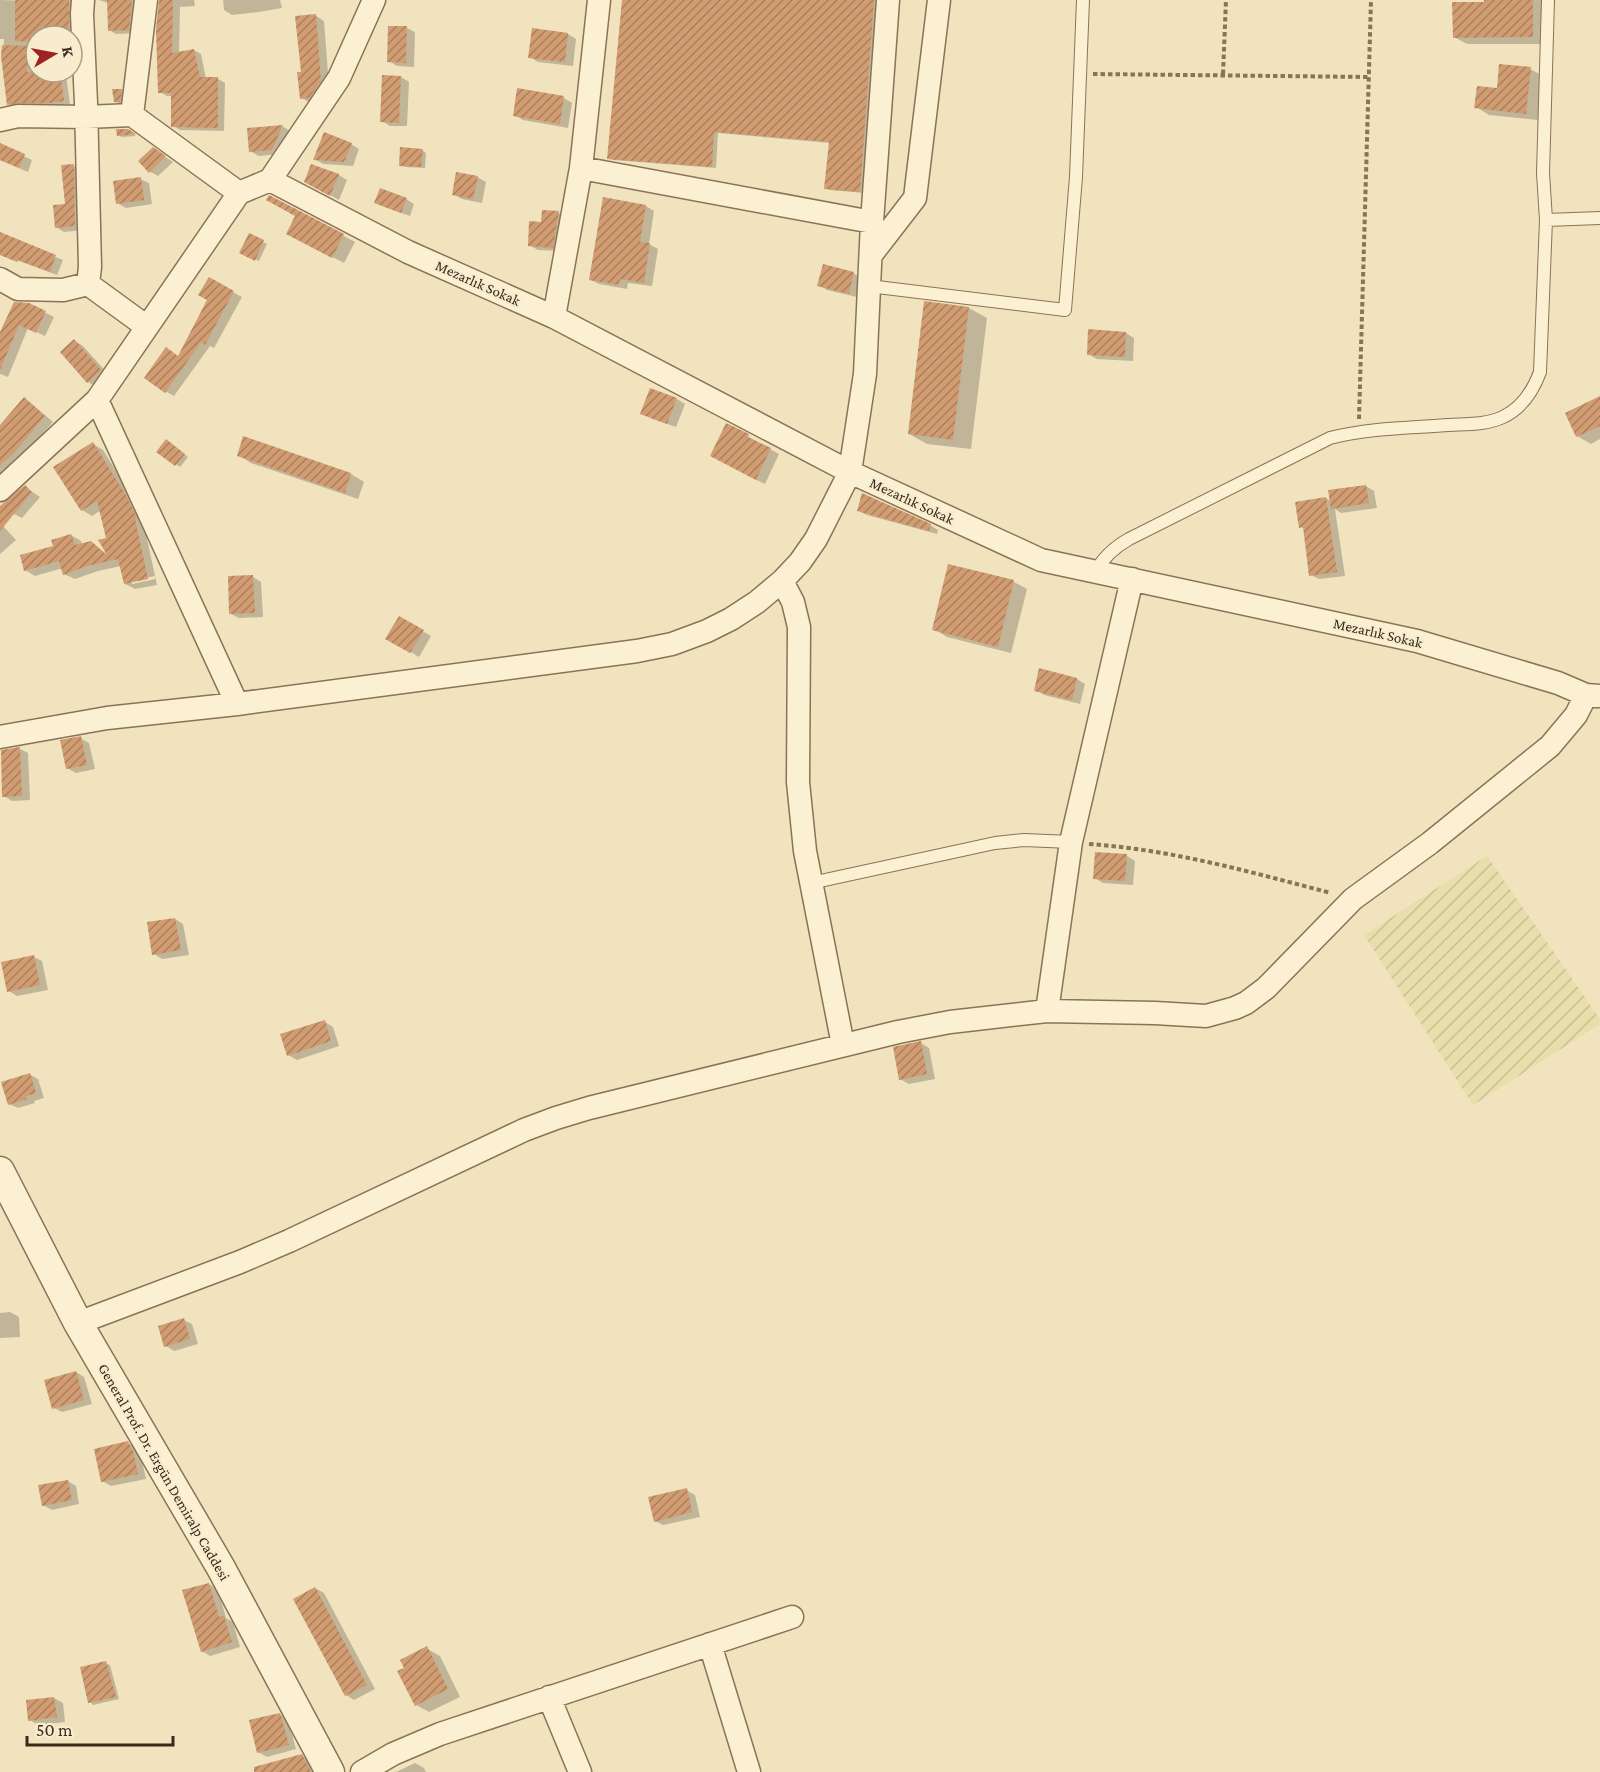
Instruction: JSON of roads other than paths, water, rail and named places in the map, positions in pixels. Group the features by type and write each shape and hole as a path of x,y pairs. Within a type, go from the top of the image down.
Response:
{"street":[{"path":"83,0 90,267 88,284"},
{"path":"132,115 146,0"},
{"path":"0,490 98,400 239,193 270,180 339,78 374,0"},
{"path":"554,317 581,168 599,0"},
{"path":"0,737 107,717 237,704 625,653 672,644 707,631 758,602 800,562 816,538 850,472 865,374 872,222 888,0"},
{"path":"871,255 915,198 939,0"},
{"path":"0,120 18,116 132,115 239,193"},
{"path":"581,168 872,222"},
{"name":"Mezarlık Sokak","path":"270,180 408,252 554,317 850,472 1041,560 1417,641 1558,683 1593,696"},
{"path":"0,279 18,288 63,290 88,284 147,327"},
{"path":"98,400 237,704"},
{"path":"1047,1011 1071,842 1132,579"},
{"path":"782,581 793,602 799,627 798,782 804,840 843,1045"},
{"path":"78,1323 240,1262 524,1130 589,1108 843,1045 950,1022 1047,1011 1206,1016 1235,1008 1266,988 1353,899 1430,843 1550,746 1593,696"},
{"name":"General Prof. Dr. Ergün Demiralp Caddesi","path":"0,1171 78,1323 220,1568 330,1772"},
{"path":"362,1772 424,1740 792,1617"},
{"path":"710,1644 749,1772"},
{"path":"549,1698 580,1772"}],"lane":[{"path":"869,286 1065,310 1076,177 1083,0"},
{"path":"1096,571 1107,555 1129,538 1330,438 1358,432 1479,423 1502,417 1521,404 1529,395 1540,372 1546,220 1543,173 1548,0"},
{"path":"1546,220 1600,218"},
{"path":"811,883 995,843 1024,840 1071,842"}]}
